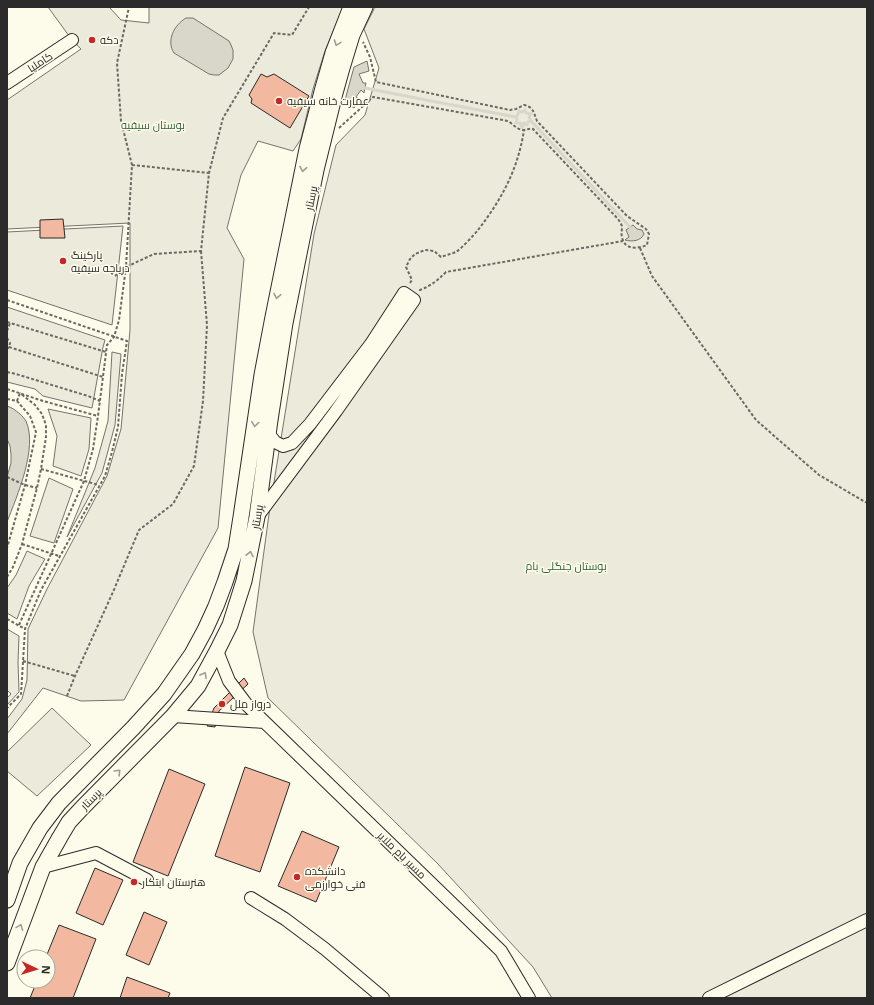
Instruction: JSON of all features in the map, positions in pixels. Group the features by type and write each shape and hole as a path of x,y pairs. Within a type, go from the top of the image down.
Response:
{"main road":[{"name":"پرستار","path":"7,900 11,883 20,863 40,828 54,809 164,694 192,654 205,630 223,588 236,549 263,368 307,150 333,53 351,7"},
{"name":"پرستار","path":"7,963 43,867 69,822 173,716 198,686 230,626 244,581 257,517 262,471 285,323 315,178 335,92 352,35 365,7"}],"street":[{"name":"کاملیا","path":"7,83 72,40"},
{"path":"257,517 336,411 414,300 404,293 371,344 310,424 292,443 283,446 275,442 268,433"},
{"name":"مسیر بام ملایر","path":"217,651 229,680 247,705 501,951 529,998"},
{"path":"173,716 264,722"},
{"path":"43,867 96,853 147,880"},
{"path":"251,898 285,919 325,949 383,998"},
{"path":"709,998 867,920"}],"path":[{"path":"19,625 84,481 93,449 106,345 114,337 119,320 126,267 132,165 121,121 117,63 129,7"},
{"path":"67,696 139,530 172,504 194,466 203,401 207,325 201,251 209,173 223,118 274,33 292,35 309,7"},
{"path":"326,132 339,128 373,97 508,121 516,128 524,130 531,128 618,219 623,226 622,231 624,243 633,248 640,248 647,245 649,234 646,229 627,216 537,121 534,112 530,107 524,105 510,110 376,82 370,57 362,40 352,35"},
{"path":"404,293 412,280 406,268 410,259 415,254 425,250 434,251 441,257 457,251 473,236 487,218 509,182 522,146 524,130"},
{"path":"132,165 209,173"},
{"path":"414,300 420,290 432,285 446,272 623,241"},
{"path":"640,248 652,276 756,420 819,474 867,503"},
{"path":"115,276 126,267 154,254 201,251"},
{"path":"7,300 126,341 118,427 104,476 41,590 25,629 22,694 7,708"},
{"path":"7,322 106,352"},
{"path":"7,331 10,323"},
{"path":"7,338 10,343 8,348 103,377"},
{"path":"7,372 88,396 100,401"},
{"path":"7,389 43,401 98,416"},
{"path":"17,401 20,393"},
{"path":"7,577 13,567 22,544 37,488 46,436 46,425 42,414 35,405 20,393"},
{"path":"7,399 17,401 30,416 36,432 7,548"},
{"path":"41,469 99,485"},
{"path":"7,477 37,488"},
{"path":"22,544 59,556"},
{"path":"7,619 25,629"},
{"path":"23,661 75,676"}],"green space":[{"name":"بوستان سیفیه","path":"48,7 109,7 121,20 149,23 149,7 343,7 325,51 313,89 301,139 293,151 258,141 241,175 227,228 244,259 218,528 124,700 81,701 43,688 7,734 7,719 22,699 27,680 28,629 47,589 107,476 121,429 130,330 130,223 7,229 7,100 81,49 72,40"},
{"name":"بوستان جنگلی بام","path":"375,7 867,7 867,998 552,998 533,967 437,863 268,698 253,632 270,507 314,234 336,145 365,115 379,68 364,29"},
{"path":"7,307 105,340 92,408 43,396 35,389 7,382"},
{"path":"112,352 121,354 115,425 102,473 67,537 95,468 108,421"},
{"path":"48,409 91,418 89,449 81,476 53,466 57,436"},
{"path":"49,478 73,489 54,543 30,536"},
{"path":"27,551 45,559 29,586 17,619 7,613 7,588 16,575"},
{"path":"7,629 19,636 19,692 7,705 7,698 11,694 7,690"},
{"path":"52,708 91,745 37,796 7,771 7,752"}],"shaded area":[{"path":"186,18 193,18 229,41 233,50 233,59 228,68 219,75 209,74 174,53 171,43 172,34 178,25"},
{"path":"367,61 369,71 359,74 363,83 366,83 364,93 361,90 356,97 360,100 354,108 345,100 354,67"},
{"path":"633,225 637,229 642,230 644,234 643,236 636,240 625,240 629,237 626,230"},
{"name":"پارکینگ دریاچه سیفیه","path":"123,226 112,325 7,290 7,232"},
{"path":"7,406 17,411 26,421 30,445 21,486 7,522 7,477 11,463 11,454 7,439"}],"building":[{"name":"عمارت خانه سیفیه","path":"261,74 267,77 274,74 309,96 290,128 251,103 252,99 249,95"},
{"path":"63,219 65,238 40,238 40,220"},
{"name":"درواز ملل","path":"244,678 248,684 219,711 215,727 207,726 214,708"},
{"path":"245,767 290,783 260,872 215,856"},
{"path":"169,769 205,784 168,876 133,862"},
{"path":"302,831 339,847 316,902 278,886"},
{"path":"95,868 123,880 103,925 76,913"},
{"path":"144,912 167,922 149,965 126,955"},
{"path":"59,925 96,939 73,998 30,998 34,989 56,989 56,949 49,949"},
{"path":"127,977 170,993 168,998 120,998"}],"waterway":[{"path":"365,88 516,117 516,123 520,123 522,127 524,123 527,125 528,122 531,121 529,117 531,114 526,113 525,110 522,112 519,111 516,117"},
{"path":"531,121 630,227"}],"place":[{"name":"دکه","path":"92,40"},
{"name":"عمارت خانه سیفیه","path":"279,101"},
{"name":"پارکینگ دریاچه سیفیه","path":"63,261"},
{"name":"درواز ملل","path":"222,704"},
{"name":"دانشکده فنی خوارزمی","path":"297,877"},
{"name":"هنرستان ابتکار","path":"134,882"}]}
